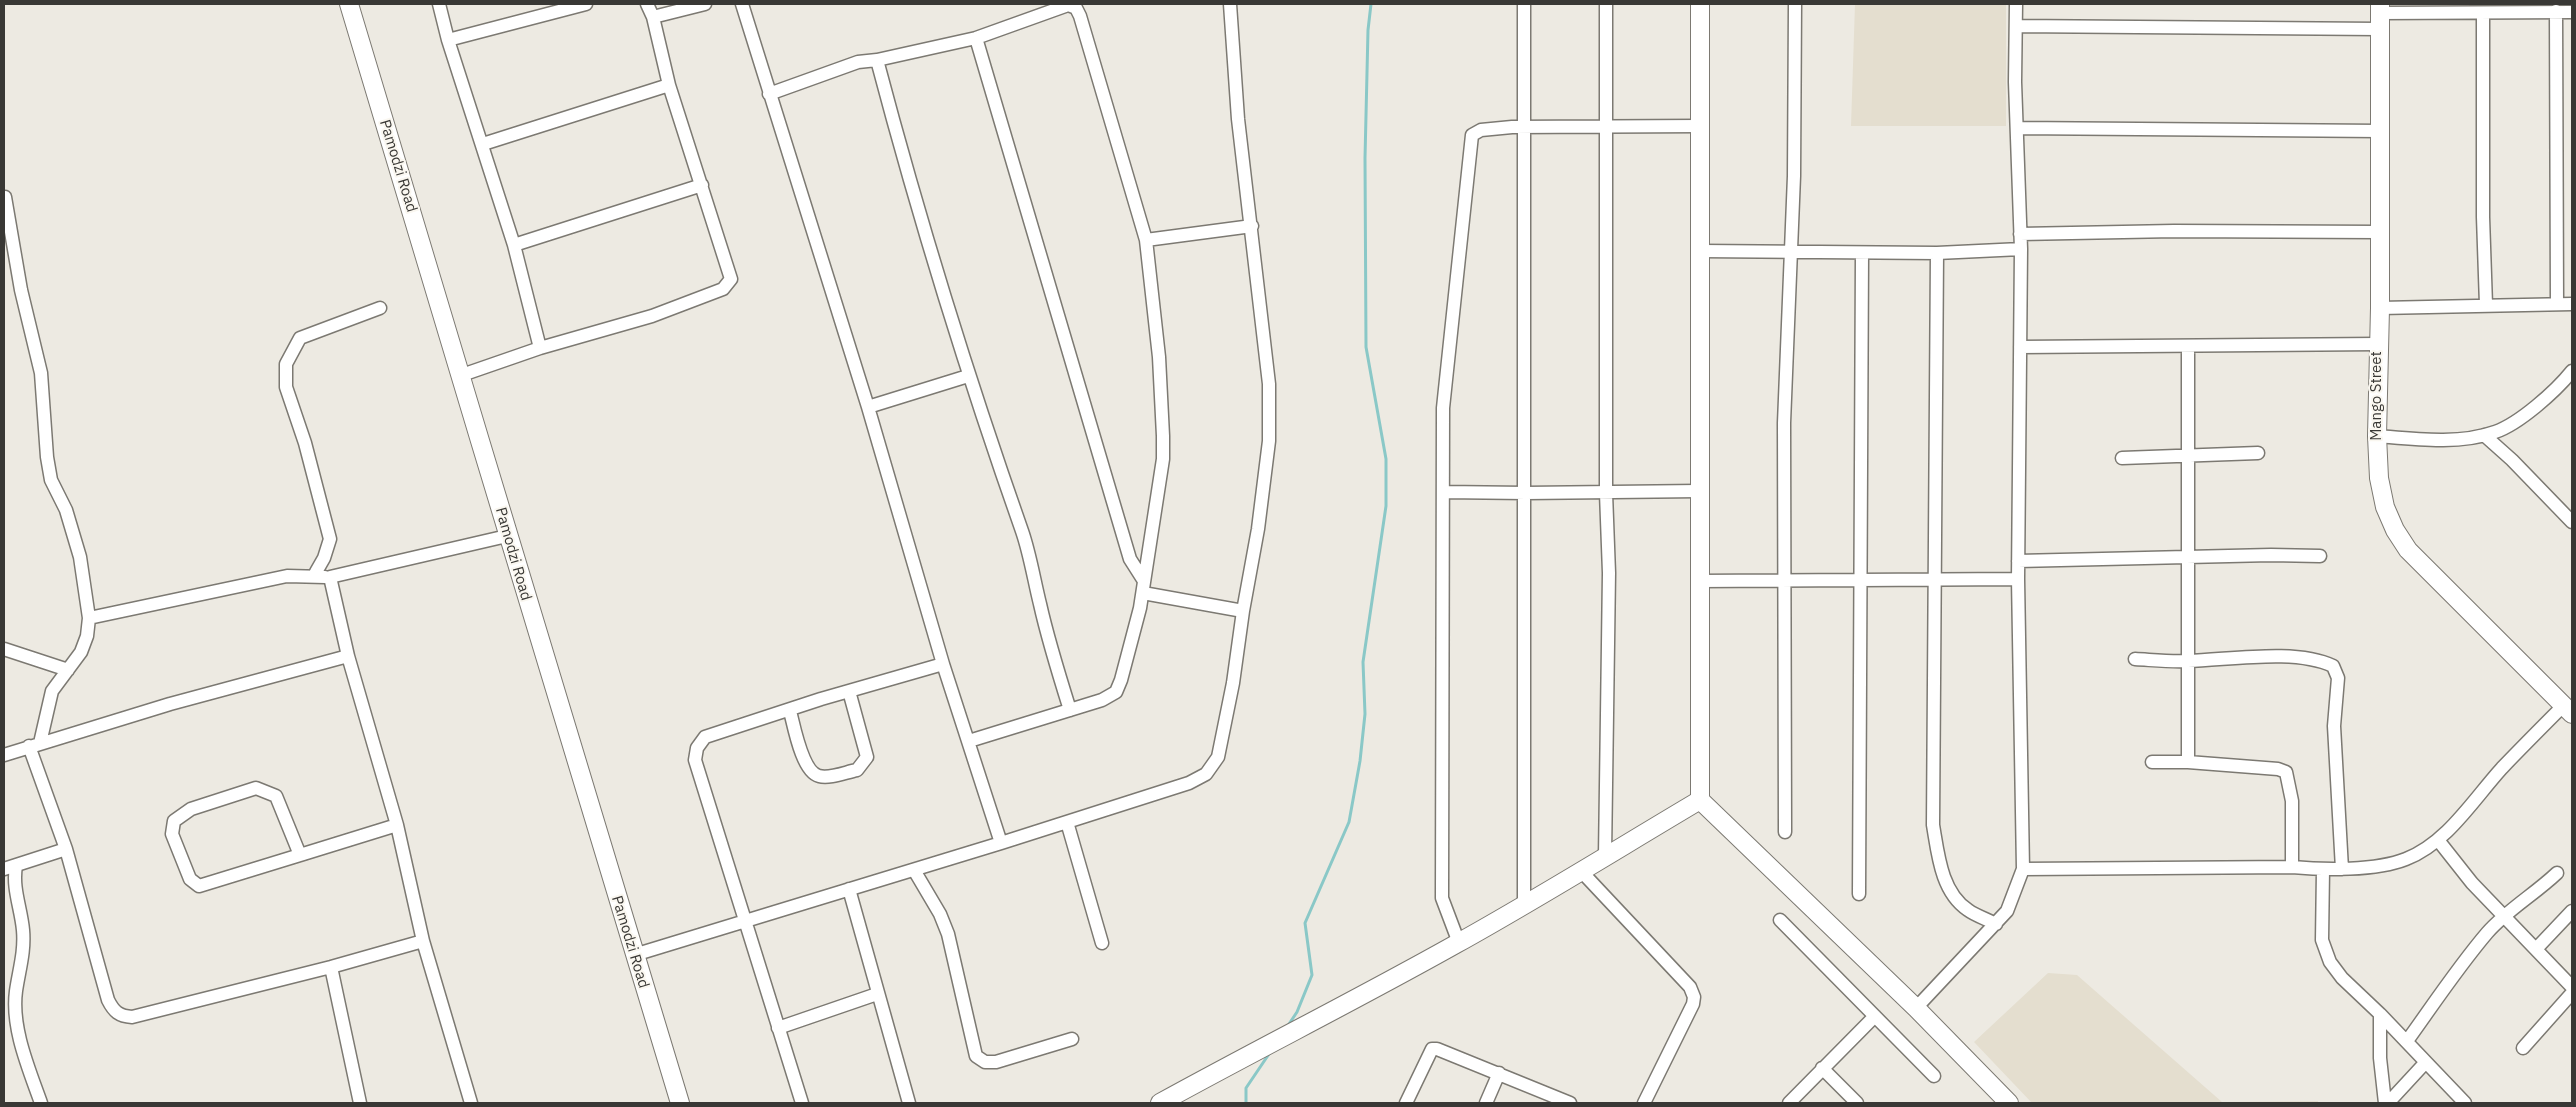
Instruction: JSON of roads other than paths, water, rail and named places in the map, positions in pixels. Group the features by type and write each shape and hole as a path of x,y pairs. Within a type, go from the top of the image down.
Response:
{"street":[{"name":"Pamodzi Road","path":"349,4 462,375 507,536 680,1103"},
{"path":"439,4 448,40 514,244 540,348"},
{"path":"448,40 586,4"},
{"path":"462,375 540,348 652,316 722,290 730,279 669,85 653,17 647,4"},
{"path":"653,17 705,4"},
{"path":"742,4 868,407 943,664 1001,843"},
{"path":"634,955 914,870 1189,783 1206,774 1218,758 1233,683 1270,441 1269,384 1238,119 1230,4"},
{"path":"1524,4 1523,127 1526,493 1524,905"},
{"path":"1605,856 1609,573 1606,493 1606,4"},
{"path":"1700,4 1701,251 1698,491 1700,800 1916,1008 2009,1103"},
{"path":"1785,832 1784,422 1795,122 1795,4"},
{"path":"1916,1008 2007,911 2023,869 2018,579 2021,250 2017,128 2016,4"},
{"path":"769,94 858,62 877,60 976,38 1068,5 1076,8 1080,16 1146,240 1159,357 1164,436 1163,459 1143,587 1121,680 1116,692 1102,700 969,741"},
{"path":"2556,11 2557,304"},
{"path":"2016,26 2380,15 2572,12"},
{"path":"2483,13 2483,217 2486,305"},
{"name":"Mango Street","path":"2380,15 2380,308 2377,436 2379,478 2386,507 2395,530 2408,550 2568,710"},
{"path":"976,38 1130,559 1143,587"},
{"path":"877,60 918,214 968,376 1011,505 1022,531 1051,653 1070,710"},
{"path":"483,144 669,85"},
{"path":"1459,943 1442,898 1443,408 1472,135 1481,130 1523,127 1607,125 1701,126"},
{"path":"2017,128 2380,131"},
{"path":"514,244 702,185"},
{"path":"4,196 21,290 41,373 47,457 51,480 66,510 80,557 89,618 87,636 81,652 52,691 34,745 66,849 108,1000 113,1011 122,1016 132,1017 331,967 423,941"},
{"path":"1146,240 1252,226"},
{"path":"2020,234 2174,231 2379,232"},
{"path":"1701,251 1937,253 2021,250"},
{"path":"1859,894 1862,252"},
{"path":"1937,253 1934,580 1936,722 1933,825 1941,869 1952,892 1967,909 1996,924"},
{"path":"2380,308 2572,304"},
{"path":"316,572 324,558 330,539 306,443 286,387 286,364 300,338 380,308"},
{"path":"2020,347 2378,344"},
{"path":"2188,347 2188,762"},
{"path":"868,407 968,376"},
{"path":"2377,436 2453,438 2497,432 2519,418 2570,378"},
{"path":"2484,435 2512,460 2572,522"},
{"path":"2122,458 2258,453"},
{"path":"1444,492 1606,493 1698,491"},
{"path":"89,618 287,576 330,577 507,536"},
{"path":"2018,561 2320,556"},
{"path":"330,577 348,656 398,825 423,941 471,1103"},
{"path":"1699,581 2018,579"},
{"path":"1143,587 1243,611"},
{"path":"4,649 68,670"},
{"path":"4,755 170,704 348,656"},
{"path":"2135,659 2187,661 2267,656 2324,662 2333,666 2338,678 2334,726 2340,804 2342,869"},
{"path":"802,1103 695,760 697,748 704,737 849,691 943,664"},
{"path":"790,711 805,762 812,773 826,776 857,770 867,757 849,691"},
{"path":"2023,869 2292,867 2323,870 2405,860 2438,840 2502,768 2568,710"},
{"path":"2152,762 2188,762 2278,769 2286,772 2292,801 2292,867"},
{"path":"300,855 276,796 256,788 191,809 174,822 172,834 190,879 199,886 398,825"},
{"path":"1160,1103 1459,943 1700,800"},
{"path":"1067,822 1102,943"},
{"path":"2438,840 2472,882 2572,987"},
{"path":"41,1103 29,1068 17,1014 16,992 24,953 22,920 10,867 66,849"},
{"path":"914,870 940,914 948,934 976,1056 985,1062 996,1062 1072,1039"},
{"path":"2323,870 2322,940 2342,978 2380,1014 2465,1103"},
{"path":"1581,871 1674,968 1690,987 1694,997 1693,1004 1644,1103"},
{"path":"2406,1041 2487,933 2505,915 2534,895 2557,873"},
{"path":"849,889 909,1103"},
{"path":"2536,949 2572,911"},
{"path":"1780,920 1934,1076"},
{"path":"331,967 360,1103"},
{"path":"2523,1048 2572,993"},
{"path":"778,1028 877,994"},
{"path":"2380,1014 2380,1058 2386,1103"},
{"path":"1789,1103 1875,1016"},
{"path":"1406,1103 1432,1049 1445,1051 1568,1103"},
{"path":"2386,1103 2425,1063"},
{"path":"1822,1068 1857,1103"},
{"path":"1486,1103 1499,1073"}],"waterway":[{"path":"1287,1027 1297,1012 1312,975 1305,923 1349,822 1360,761 1365,714 1363,662 1386,506 1386,459 1366,347 1365,158 1368,30 1371,4"},
{"path":"1246,1103 1246,1088 1271,1051"}]}
